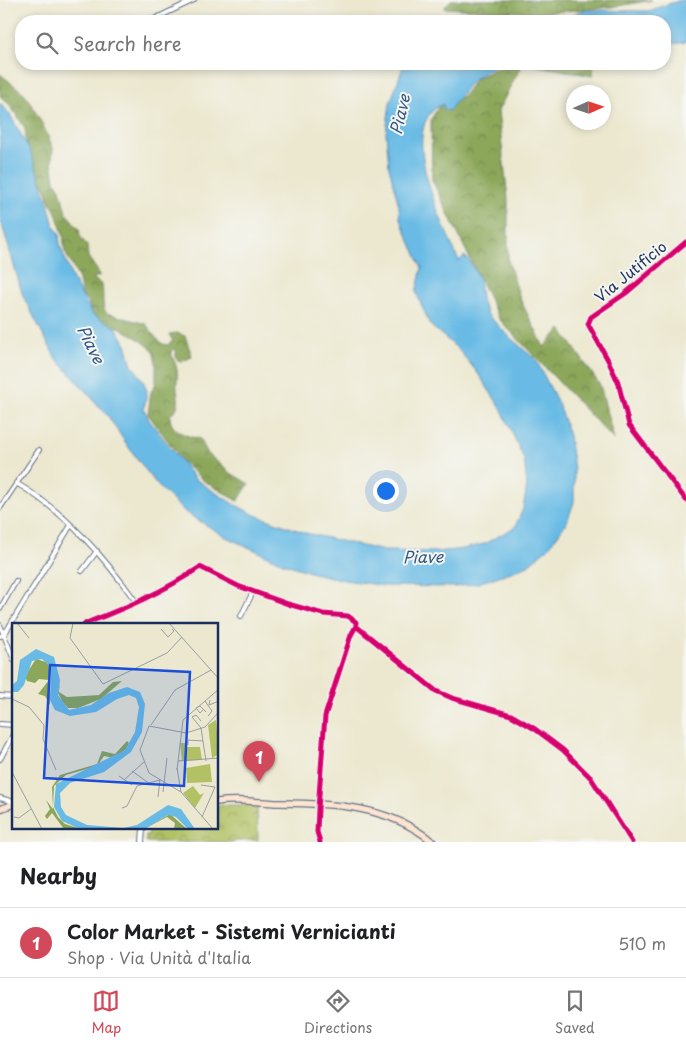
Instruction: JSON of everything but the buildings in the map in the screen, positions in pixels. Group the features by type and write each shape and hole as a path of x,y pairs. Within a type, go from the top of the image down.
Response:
{"main road":[{"path":"219,801 351,806 385,814 410,826 433,842"},
{"path":"0,809 12,804"}],"street":[{"path":"163,15 194,0"},
{"name":"Via Jutificio","path":"686,242 626,293 591,317 588,324 614,371 629,425 686,500"},
{"path":"0,508 39,450"},
{"path":"16,483 40,499 71,525 97,551 137,603"},
{"path":"2,635 71,525"},
{"path":"82,570 97,551"},
{"path":"87,623 166,589 200,567 253,592 323,614 348,616 436,690 452,698 511,716 535,729 558,746 591,778 632,842"},
{"path":"0,609 16,581"},
{"path":"241,616 253,592"},
{"path":"320,842 317,832 318,804 325,716 356,624"},
{"path":"0,626 2,635 12,656"},
{"path":"0,759 12,737"},
{"path":"0,798 12,802"}],"green space":[{"path":"451,0 652,0 613,7 539,13 444,8"},
{"path":"493,70 519,70 498,111 508,199 508,261 521,301 544,347 561,329 600,385 614,440 499,319 432,180 431,119 440,105 451,104 464,95 475,79"},
{"path":"560,70 594,70 593,76"},
{"path":"0,74 25,94 43,125 53,148 52,162 55,181 60,189 66,213 79,229 80,236 87,246 88,257 99,273 99,276 94,279 102,285 106,313 146,324 163,344 168,345 173,341 169,334 177,333 185,336 192,356 180,361 176,359 176,350 173,349 171,351 177,370 178,401 176,410 170,415 170,421 172,426 180,432 200,439 208,454 229,472 249,484 238,501 204,481 184,463 148,414 151,392 156,383 156,363 153,350 121,328 101,321 92,314 87,299 82,297 79,279 65,252 63,234 55,210 50,203 47,191 39,177 35,164 27,153 25,128 10,105 0,96"},
{"path":"219,805 257,805 258,840 233,842 146,842 146,835 149,835 149,830 219,830"}],"water":[{"path":"686,0 686,42 671,44 671,15 572,15 585,10 648,11"},
{"path":"477,12 509,15 464,15"},
{"name":"Piave","path":"402,70 488,70 471,81 449,111 444,109 443,104 429,115 422,133 422,154 427,178 459,261 464,256 468,259 479,278 481,300 488,315 536,360 558,403 569,436 574,469 574,502 567,522 548,548 528,565 517,570 478,583 456,587 385,586 313,573 283,563 226,537 185,512 157,485 108,416 55,357 23,296 0,218 0,103 9,113 30,151 46,196 54,226 59,233 60,245 73,280 92,314 116,327 126,344 132,365 143,380 147,391 144,409 149,420 195,479 230,502 255,515 306,533 384,551 437,552 484,544 515,527 523,509 527,486 524,459 502,410 477,372 457,348 430,325 416,292 422,268 400,219 399,206 389,167 386,133 390,103"}],"cycle path":[{"path":"686,242 626,293 591,317 588,324 618,382 629,425 686,500"},
{"path":"86,623 158,592 200,567 238,586 288,604 323,614 348,616 356,622 325,716 317,832 320,842"},
{"path":"356,626 436,691 452,698 511,715 535,729 563,750 591,778 632,842"}],"place":[{"name":"Color Market - Sistemi Vernicianti","path":"259,782"}]}
